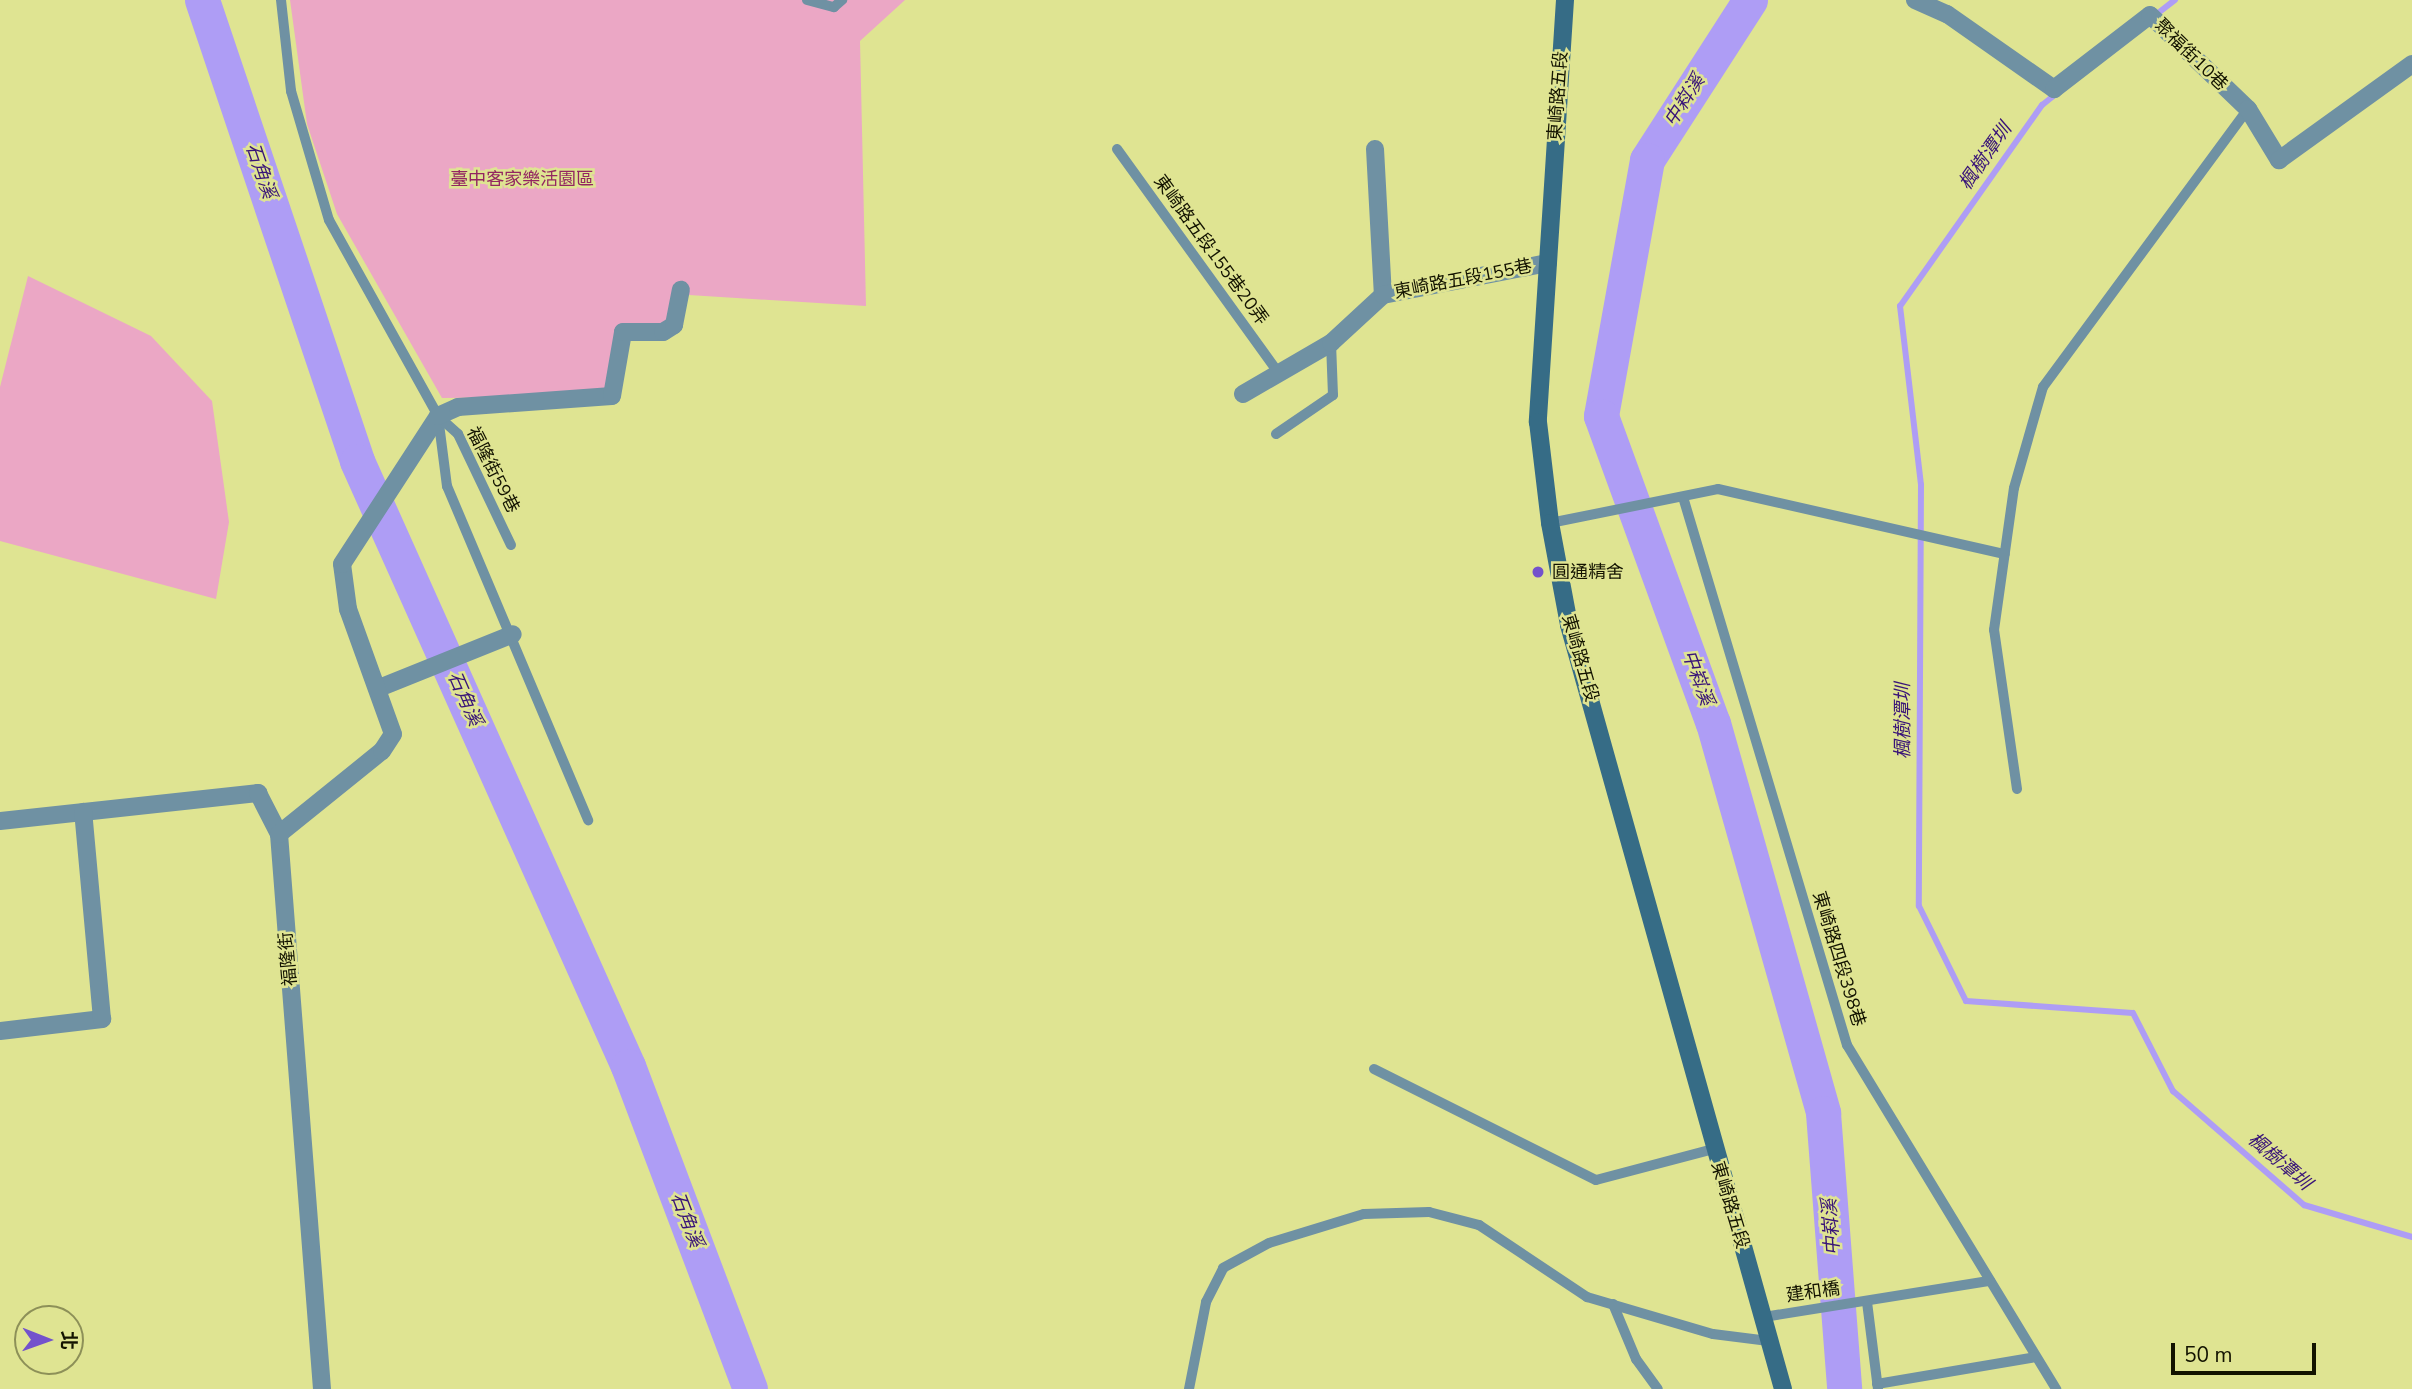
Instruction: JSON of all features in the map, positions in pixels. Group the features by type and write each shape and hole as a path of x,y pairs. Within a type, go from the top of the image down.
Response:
{"street":[{"name":"東崎路五段","path":"1565,0 1538,422 1550,523 1569,625 1713,1149 1759,1296 1783,1389"},
{"name":"聚福街10巷","path":"1915,0 1947,14 2054,89 2150,15 2248,109 2278,160 2412,64"},
{"path":"1376,149 1382,295"},
{"name":"東崎路五段155巷","path":"1243,394 1331,343 1382,295 1548,263"},
{"path":"279,834 382,751 393,734 379,688 348,609 342,564 438,416 458,407 612,396 623,332 663,332 674,325 681,290"},
{"path":"379,688 513,634"},
{"name":"福隆街","path":"0,821 258,793 279,834 322,1389"},
{"path":"0,1031 102,1019 83,812"}],"lane":[{"path":"281,0 291,91 329,220 438,416 447,486 513,634 588,820"},
{"path":"807,0 834,7 842,0"},
{"path":"2017,789 1994,630 2014,488 2043,387 2248,109"},
{"name":"東崎路五段155巷20弄","path":"1117,149 1277,372"},
{"path":"1276,434 1333,395 1331,343"},
{"name":"福隆街59巷","path":"438,416 457,434 512,545"},
{"path":"1550,523 1718,489 2006,554"},
{"name":"東崎路四段398巷","path":"1683,497 1847,1045 2056,1389"},
{"path":"1374,1069 1595,1180 1713,1149"},
{"path":"1189,1389 1206,1302 1223,1268 1269,1243 1364,1214 1429,1212 1479,1225 1587,1297 1713,1334 1769,1341"},
{"name":"建和橋","path":"1764,1317 1990,1281"},
{"path":"1867,1302 1878,1386 2036,1357"},
{"path":"1613,1304 1636,1359 1658,1389"}],"green space":[{"name":"臺中客家樂活園區","path":"290,0 905,0 860,41 866,306 673,294 665,327 618,329 609,396 442,398 337,214 307,124"},
{"path":"28,276 151,336 212,401 229,522 216,599 0,541 0,387"}],"waterway":[{"name":"石角溪","path":"202,0 357,461 628,1066 750,1389"},
{"name":"中嵙溪","path":"1750,0 1647,160 1601,416 1713,723 1823,1113 1844,1389"},
{"name":"楓樹潭圳","path":"2153,17 2175,0"},
{"name":"楓樹潭圳","path":"2057,93 2042,105 1900,306 1921,485 1919,906 1966,1001 2133,1013 2173,1091 2304,1205 2412,1237"}],"place":[{"name":"圓通精舍","path":"1538,572"}]}
